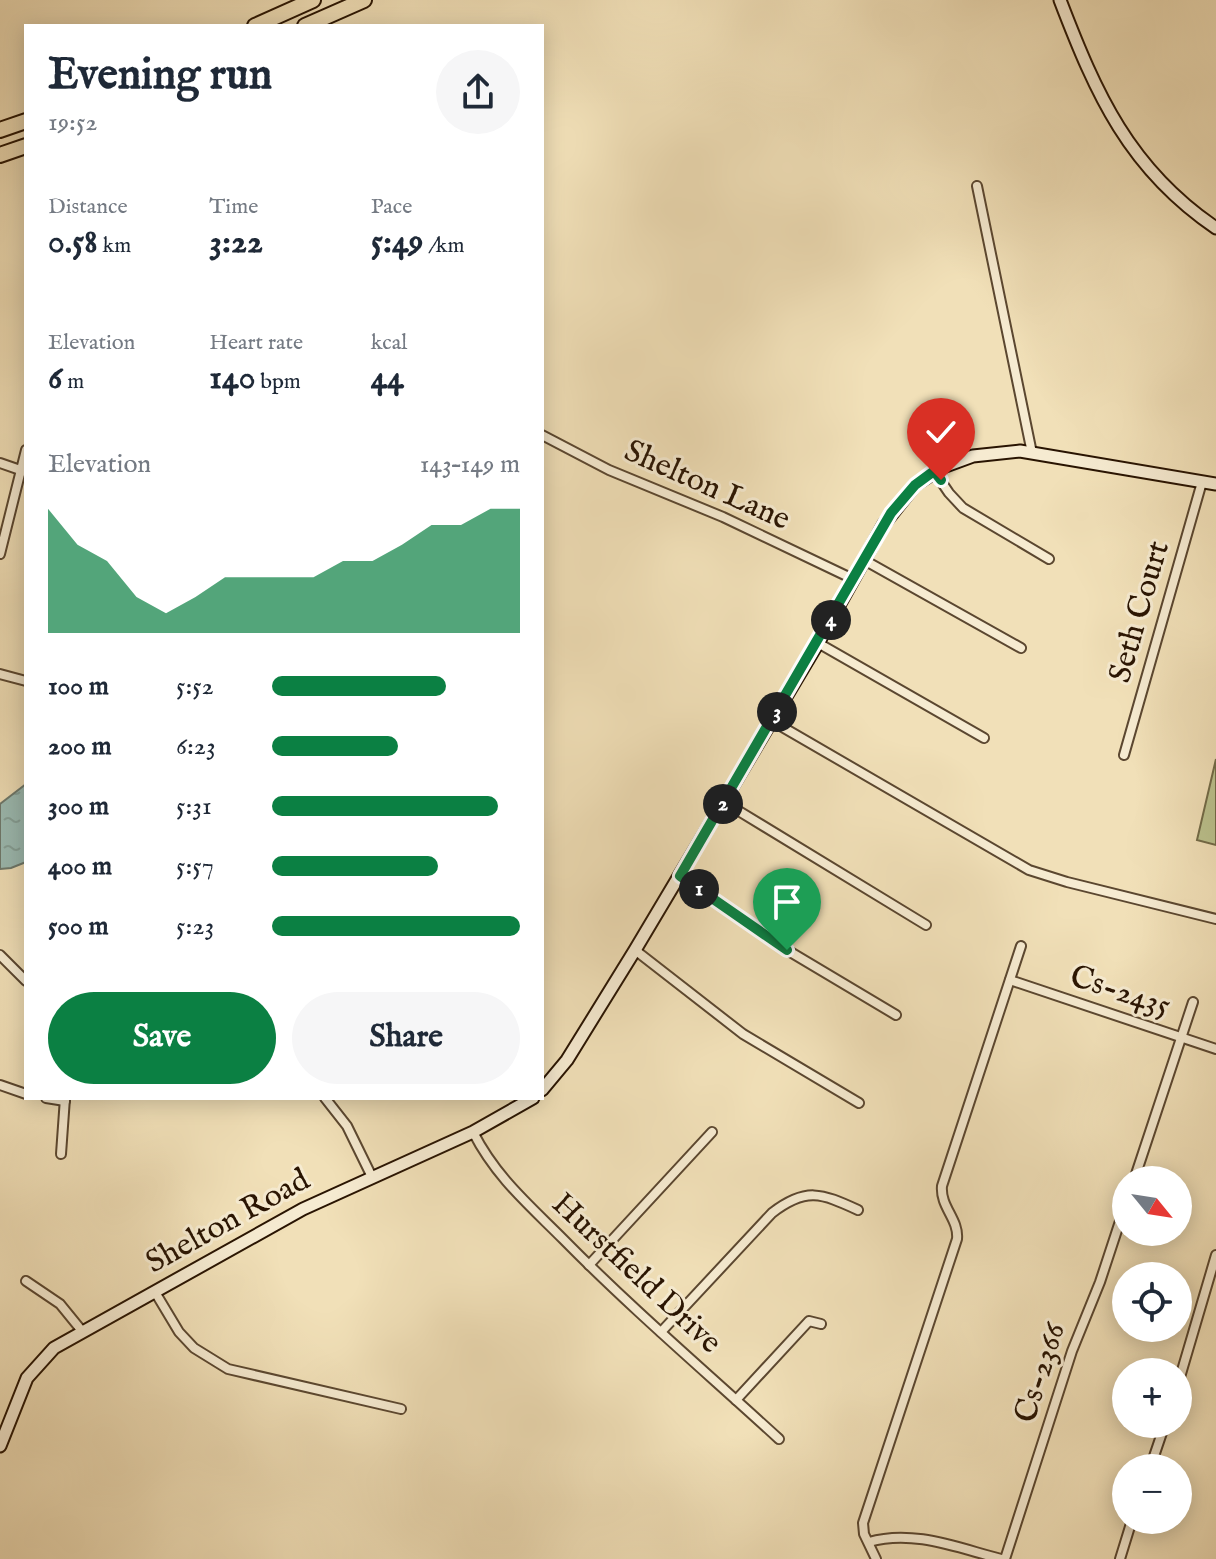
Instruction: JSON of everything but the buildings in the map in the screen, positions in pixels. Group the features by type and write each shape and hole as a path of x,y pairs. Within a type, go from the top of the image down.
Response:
{"highway":[{"path":"259,24 313,0"},
{"path":"310,24 364,0"},
{"path":"0,130 24,122"},
{"path":"0,155 24,147"}],"street":[{"path":"1060,0 1089,74 1117,127 1156,177 1216,228"},
{"path":"977,186 1032,453"},
{"name":"Shelton Lane","path":"544,436 609,470 723,517 853,579"},
{"path":"544,1083 567,1060 724,802 896,506 915,485 934,471 973,456 1004,452 1032,453 1216,484"},
{"path":"0,463 23,471 0,554"},
{"path":"934,471 963,508 1049,559"},
{"name":"Seth Court","path":"1124,755 1202,482"},
{"path":"864,560 1021,648"},
{"path":"818,643 984,738"},
{"path":"0,674 24,680"},
{"path":"772,721 1029,870 1216,919"},
{"path":"724,802 926,925"},
{"path":"680,876 787,950 896,1015"},
{"path":"876,1559 863,1523 958,1234 942,1200 942,1186 1021,946"},
{"path":"635,950 743,1034 859,1103"},
{"path":"0,955 24,979"},
{"name":"Cs-2435","path":"1010,980 1216,1049"},
{"path":"1139,1166 1193,1002"},
{"path":"0,1085 24,1093"},
{"path":"61,1154 65,1100"},
{"path":"331,1100 355,1139 372,1177"},
{"name":"Shelton Road","path":"0,1446 27,1378 54,1348 303,1209 473,1132 529,1100"},
{"name":"Hurstfield Drive","path":"473,1132 489,1162 589,1265 779,1439"},
{"path":"589,1265 712,1132"},
{"path":"661,1332 772,1213 787,1201 806,1194 834,1199 858,1210"},
{"name":"Cs-2366","path":"1003,1559 1072,1351 1112,1246"},
{"path":"1186,1358 1216,1255"},
{"path":"26,1281 60,1304 82,1331"},
{"path":"155,1292 179,1332 194,1348 228,1369 401,1409"},
{"path":"736,1400 809,1321 821,1324"},
{"path":"1120,1559 1128,1534"},
{"path":"869,1542 887,1537 909,1537 1003,1559"}],"green space":[{"path":"1216,759 1216,845 1197,840"}],"water":[{"path":"24,786 24,863 0,869 0,804"}],"route":[{"path":"787,950 680,876 891,513 915,485 934,471 941,480"}]}
